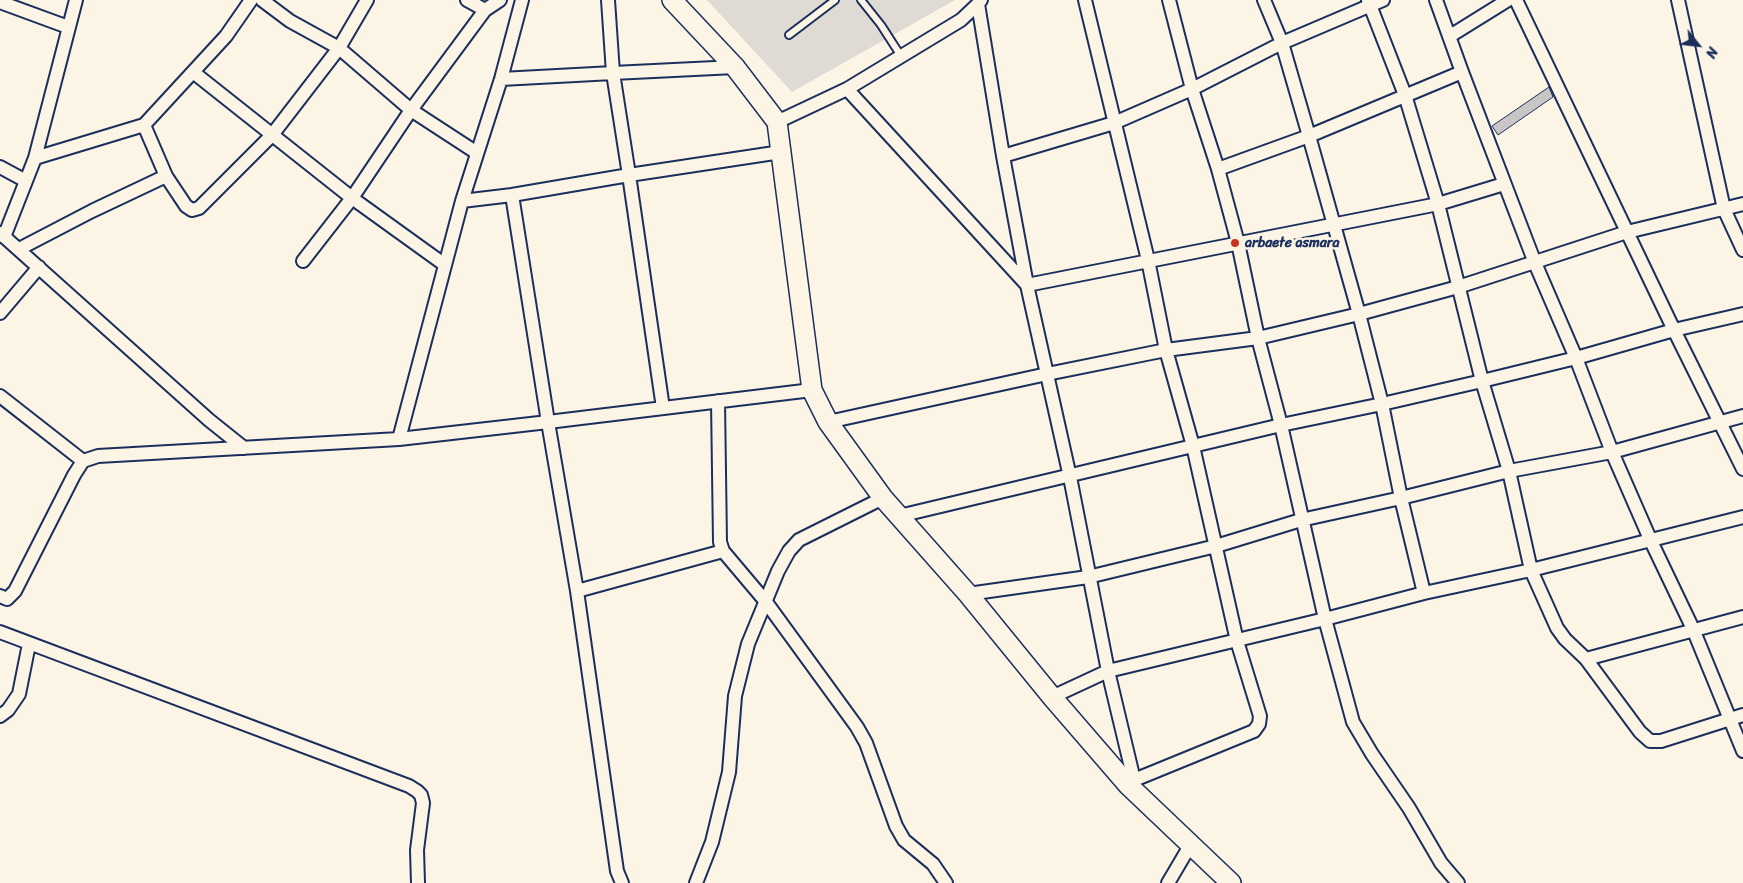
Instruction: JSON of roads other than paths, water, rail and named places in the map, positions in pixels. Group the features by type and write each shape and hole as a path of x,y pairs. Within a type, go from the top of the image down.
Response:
{"street":[{"path":"76,0 35,158 2,235 209,420 244,448"},
{"path":"35,158 144,125 226,36 252,0"},
{"path":"262,0 290,21 338,48 411,110 477,153"},
{"path":"144,125 166,176 186,206 192,210 200,208 272,135 338,48 367,0"},
{"path":"467,0 485,10"},
{"path":"303,261 352,198 411,110 485,10 500,0"},
{"path":"399,439 462,201 500,80 522,0"},
{"path":"608,0 613,73 663,408"},
{"path":"672,0 735,67 777,122 812,390 828,422 883,498 968,594 1052,697 1131,782 1232,883"},
{"path":"1085,0 1148,260 1166,350 1193,446 1237,640 1260,716 1259,724 1254,731 1131,782"},
{"path":"1169,0 1192,89 1218,169 1238,243 1258,338 1281,425 1301,520 1325,619 1354,722 1372,754 1409,808 1441,863 1458,883"},
{"path":"1264,0 1282,43 1359,314 1382,404 1401,498 1424,593"},
{"path":"1003,156 1114,123 1192,89 1282,43 1369,3 1383,0"},
{"path":"1436,0 1535,264 1576,358 1612,452 1650,539 1693,629 1743,751"},
{"path":"1450,36 1508,0"},
{"path":"1516,0 1719,423 1743,469"},
{"path":"1678,0 1724,209 1743,250"},
{"path":"5,2 68,27"},
{"path":"777,122 847,89 960,20 980,2"},
{"path":"980,2 1003,156 1027,285 1070,477 1088,576 1131,782"},
{"path":"1369,3 1404,95 1438,204 1482,381 1509,471 1531,570 1557,628 1565,639 1586,659 1640,732 1650,740 1661,740 1743,716"},
{"path":"500,80 735,67"},
{"path":"193,72 352,198 445,265"},
{"path":"1218,169 1309,136 1462,72"},
{"path":"847,89 1027,285"},
{"path":"462,201 512,195 781,152"},
{"path":"0,168 26,180"},
{"path":"19,249 92,211 166,176"},
{"path":"1027,285 1438,204 1504,184"},
{"path":"512,195 577,590 617,871 622,883"},
{"path":"828,422 1166,350 1258,338 1359,314 1535,264 1627,232 1743,204"},
{"path":"0,313 39,267"},
{"path":"899,516 1070,477 1281,425 1482,381 1576,358 1674,330 1743,314"},
{"path":"2,599 15,592 74,475 83,461 98,456 399,439 812,390"},
{"path":"0,396 83,461"},
{"path":"718,401 720,542 723,551 766,602 857,727 866,743 896,826 904,840 933,864 946,883"},
{"path":"968,594 1088,576 1216,546 1301,520 1401,498 1509,471 1612,452 1743,416"},
{"path":"696,883 712,842 729,772 735,696 748,644 778,571 789,550 799,540 883,498"},
{"path":"1052,697 1108,671 1325,619 1424,593 1531,570 1743,517"},
{"path":"577,590 723,551"},
{"path":"1586,659 1743,617"},
{"path":"0,632 409,786 421,795 423,803 418,850 418,883"},
{"path":"0,716 8,710 19,694 28,644"},
{"path":"1168,883 1191,844"}],"lane":[{"path":"789,35 835,0"},
{"path":"861,0 881,25 900,56"}],"place":[{"name":"arbaete asmara","path":"1235,243"}]}
